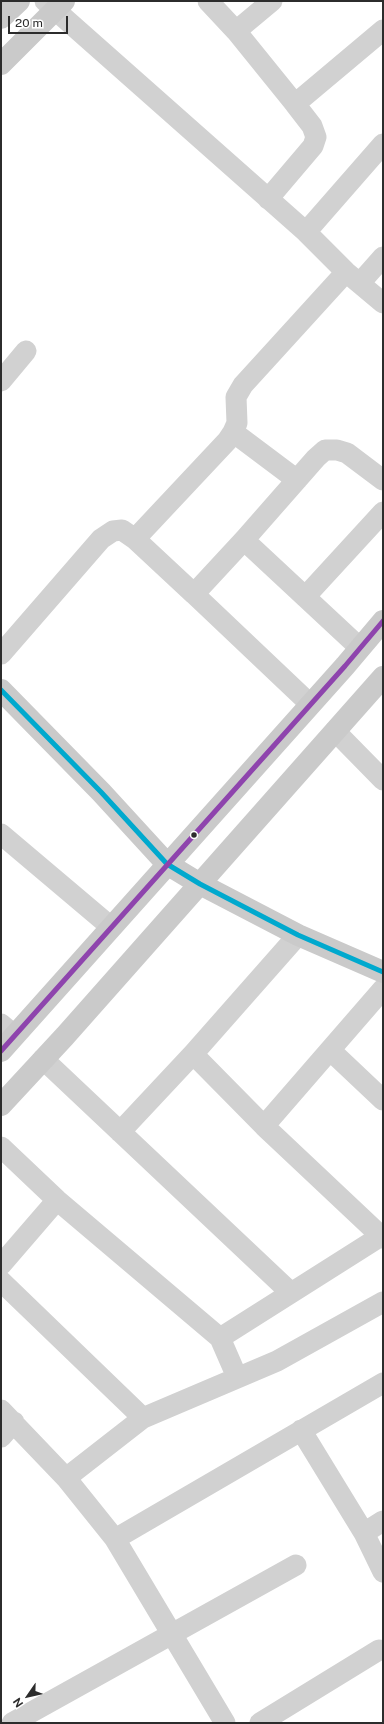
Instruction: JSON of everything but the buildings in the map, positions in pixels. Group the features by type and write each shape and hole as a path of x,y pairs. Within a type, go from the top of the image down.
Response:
{"main road":[{"path":"1,18 19,1"},
{"path":"1,64 55,4"},
{"path":"5,1037 111,927 383,621"},
{"path":"1,1105 200,884 383,677"},
{"path":"1,690 101,792 167,864 200,884 298,935 383,972"}],"street":[{"path":"208,1 236,31 295,104 312,126 316,137 312,146 268,199"},
{"path":"236,31 272,1"},
{"path":"55,4 383,303"},
{"path":"295,104 383,30"},
{"path":"306,232 383,144"},
{"path":"135,539 190,482 233,432 237,423 236,397 243,385 353,277 383,257"},
{"path":"1,381 26,352"},
{"path":"233,432 297,480"},
{"path":"194,594 316,458 325,450 337,450 347,453 382,476"},
{"path":"305,597 383,512"},
{"path":"1,654 101,539 113,531 122,530 135,539 310,704"},
{"path":"244,540 360,648"},
{"path":"335,731 383,780"},
{"path":"1,834 111,927"},
{"path":"120,1132 193,1054 298,935"},
{"path":"264,1126 383,989"},
{"path":"330,1050 383,1100"},
{"path":"193,1054 264,1126 382,1237 290,1292 220,1338"},
{"path":"43,1059 290,1292"},
{"path":"1,1148 57,1200 220,1338 237,1377"},
{"path":"1,1265 57,1200"},
{"path":"1,1281 143,1418"},
{"path":"66,1478 143,1418 277,1361 383,1302"},
{"path":"115,1539 383,1383"},
{"path":"5,1423 66,1478 115,1539 225,1723"},
{"path":"301,1430 364,1533 383,1572"},
{"path":"364,1533 383,1521"},
{"path":"12,1723 296,1565"},
{"path":"260,1723 379,1650"}],"transit line":[{"path":"1,1051 345,666 383,621"},
{"path":"1,690 101,792 167,864 200,884 298,935 383,972"}]}
